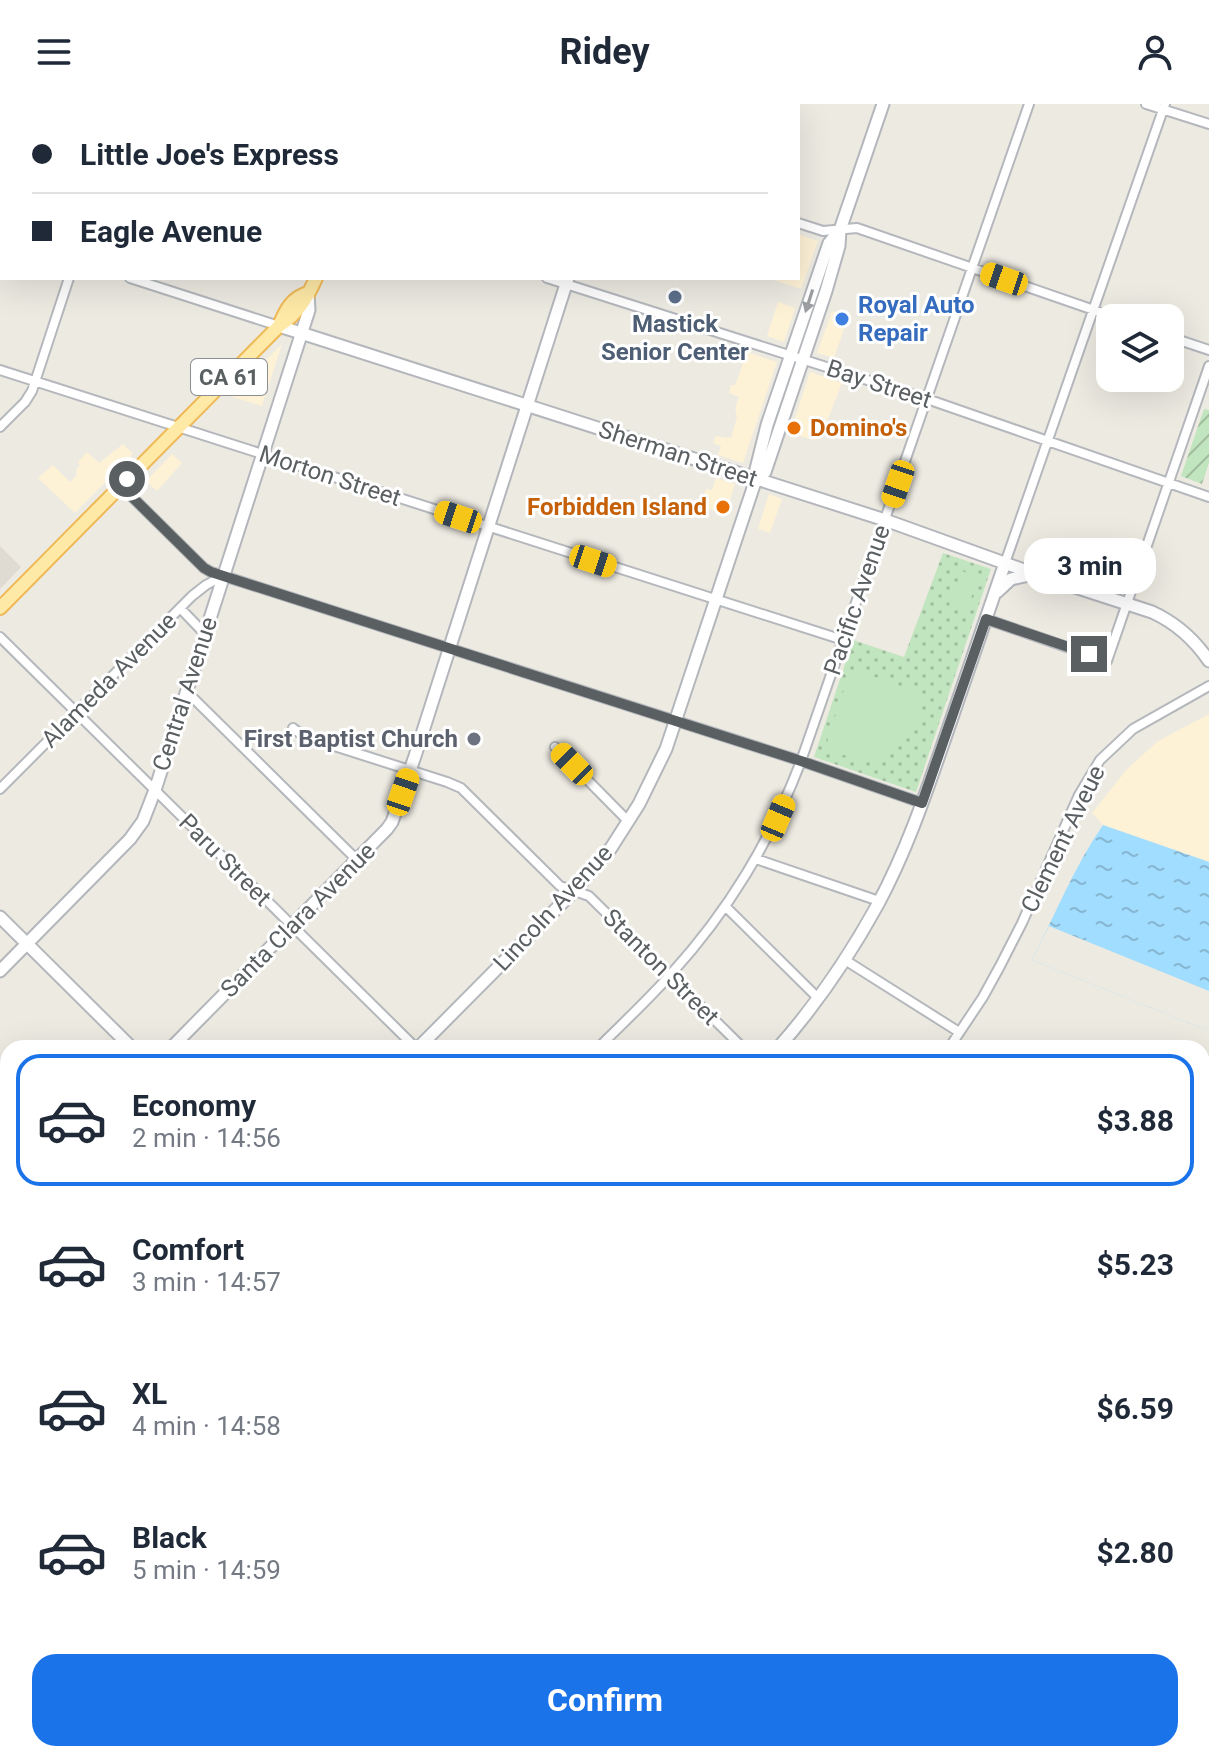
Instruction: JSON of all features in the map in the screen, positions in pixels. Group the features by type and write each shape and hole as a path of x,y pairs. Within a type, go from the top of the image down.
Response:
{"main road":[{"name":"Central Avenue","path":"308,293 315,280"},
{"name":"CA 61","path":"0,608 279,326 284,313 298,296 308,293"}],"street":[{"name":"Lincoln Avenue","path":"425,1040 574,891 629,822 655,773 676,721 756,479 765,472 797,358 839,246 840,230 883,104"},
{"name":"Pacific Avenue","path":"606,1040 670,976 726,907 778,818 801,761 1029,104"},
{"path":"1146,104 1164,107 1209,124"},
{"path":"784,1040 845,960 879,901 907,841 1164,107"},
{"path":"800,224 823,231 857,228 1096,311"},
{"path":"0,427 25,402 36,382 68,280"},
{"name":"Sherman Street","path":"136,280 885,520 1126,603 1168,619 1197,644 1209,661"},
{"name":"Bay Street","path":"567,281 927,399 1209,497"},
{"name":"Santa Clara Avenue","path":"179,1040 392,822 567,281"},
{"name":"Central Avenue","path":"0,971 138,830 147,812 309,310 308,293"},
{"path":"1184,342 1209,350"},
{"path":"986,619 1107,661 1209,366"},
{"name":"Morton Street","path":"0,370 843,640"},
{"path":"121,486 204,568 223,576 801,761 922,803"},
{"path":"994,597 1011,579 1035,574"},
{"name":"Alameda Avenue","path":"0,789 180,608 206,585 223,576"},
{"path":"180,608 205,634"},
{"name":"Paru Street","path":"0,637 409,1040"},
{"name":"Clement Aveue","path":"954,1040 1000,966 1079,795 1100,760 1133,729 1209,686"},
{"path":"186,691 357,860"},
{"name":"Stanton Street","path":"293,728 303,736 464,790 560,886 589,896 735,1040"},
{"path":"555,747 629,822"},
{"path":"756,859 879,901"},
{"path":"726,907 818,998"},
{"path":"0,917 124,1040"},
{"path":"845,960 959,1032"}],"shaded area":[{"path":"800,235 818,241 801,289 774,280 800,280"},
{"path":"778,302 795,308 784,342 767,336"},
{"path":"832,311 849,315 834,358 817,353"},
{"path":"282,344 262,406 230,396"},
{"path":"747,352 777,362 743,463 718,455 721,446 713,443 716,436 731,438 739,397 729,393"},
{"path":"810,372 842,383 820,439 813,440 790,433"},
{"path":"123,444 133,454 75,513 38,478 53,465 70,482 80,466 78,462 87,452 99,463"},
{"path":"172,454 182,463 157,491 146,481"},
{"path":"716,478 735,484 726,514 700,506 706,489 712,490"},
{"path":"769,494 782,499 770,533 758,529"},
{"path":"0,546 21,567 0,589"},
{"path":"1209,714 1209,862 1103,825 1092,813 1127,769 1158,741"}],"green space":[{"path":"1204,409 1209,410 1209,463 1202,484 1181,476"},
{"path":"943,553 991,569 916,792 814,757 853,640 904,657"},
{"path":"962,571 979,577 966,612 949,605"},
{"path":"855,670 925,695 919,714 903,741 877,758 851,757 827,748 850,672"}],"water":[{"path":"1103,825 1209,862 1209,1031 1032,960 1074,874"}],"pier":[{"path":"1049,926 1209,991 1209,1031 1032,960"}],"place":[{"name":"Mastick Senior Center","path":"675,297"},
{"name":"Royal Auto Repair","path":"842,319"},
{"name":"Domino's","path":"794,428"},
{"name":"Forbidden Island","path":"723,507"},
{"name":"First Baptist Church","path":"474,739"}],"route":[{"path":"127,479 121,486 211,572 801,761 922,803 986,619 1089,654"}]}
